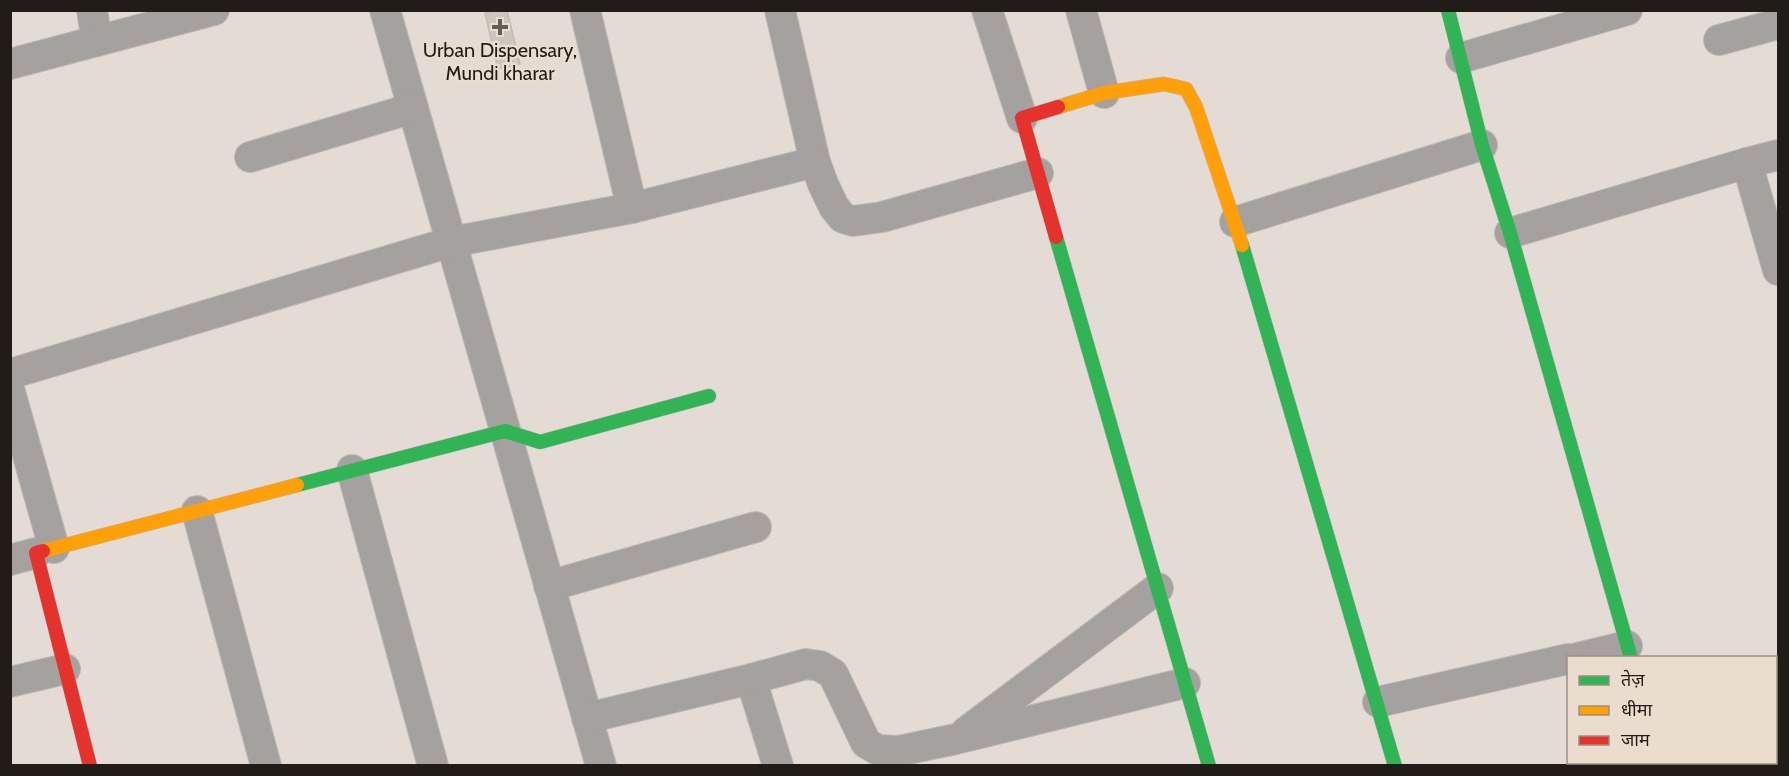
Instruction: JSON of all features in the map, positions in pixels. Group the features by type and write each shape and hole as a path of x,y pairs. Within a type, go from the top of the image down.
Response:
{"street":[{"path":"92,10 97,41"},
{"path":"10,63 214,10"},
{"path":"385,10 601,765"},
{"path":"585,10 632,208"},
{"path":"780,10 815,162 834,207 843,218 853,221 882,217 1038,173"},
{"path":"987,10 1022,118 1209,765"},
{"path":"1081,10 1104,93"},
{"path":"1448,10 1482,145 1510,233 1629,652 1587,656"},
{"path":"1461,58 1627,10"},
{"path":"1719,40 1779,24"},
{"path":"1022,118 1104,93 1164,84 1186,89 1196,107 1235,222 1395,765"},
{"path":"250,157 413,108"},
{"path":"1235,222 1482,145"},
{"path":"1510,233 1779,154"},
{"path":"10,374 451,242 632,208 815,162"},
{"path":"1747,163 1779,270"},
{"path":"10,392 34,553 90,765"},
{"path":"34,553 505,431 540,442 709,396"},
{"path":"352,471 433,765"},
{"path":"197,511 266,765"},
{"path":"549,586 756,527"},
{"path":"956,739 1158,588"},
{"path":"1378,702 1567,659"},
{"path":"587,718 751,680 806,664 820,666 833,674 866,743 878,750 898,751 1185,683"},
{"path":"10,682 65,669"},
{"path":"751,680 778,765"}],"building":[{"path":"507,10 520,64 498,69 485,13"}],"traffic: fast":[{"path":"1448,10 1482,145 1510,233 1630,656"},
{"path":"1056,237 1209,766"},
{"path":"1242,245 1395,766"},
{"path":"297,485 505,431 540,442 709,396"}],"traffic: slow":[{"path":"1058,107 1104,93 1164,84 1186,89 1196,107 1242,245"},
{"path":"43,551 297,485"}],"traffic: jam":[{"path":"1056,237 1022,118 1058,107"},
{"path":"43,551 36,553 90,766"}],"place":[{"name":"Urban Dispensary, Mundi kharar","path":"500,27"}]}
